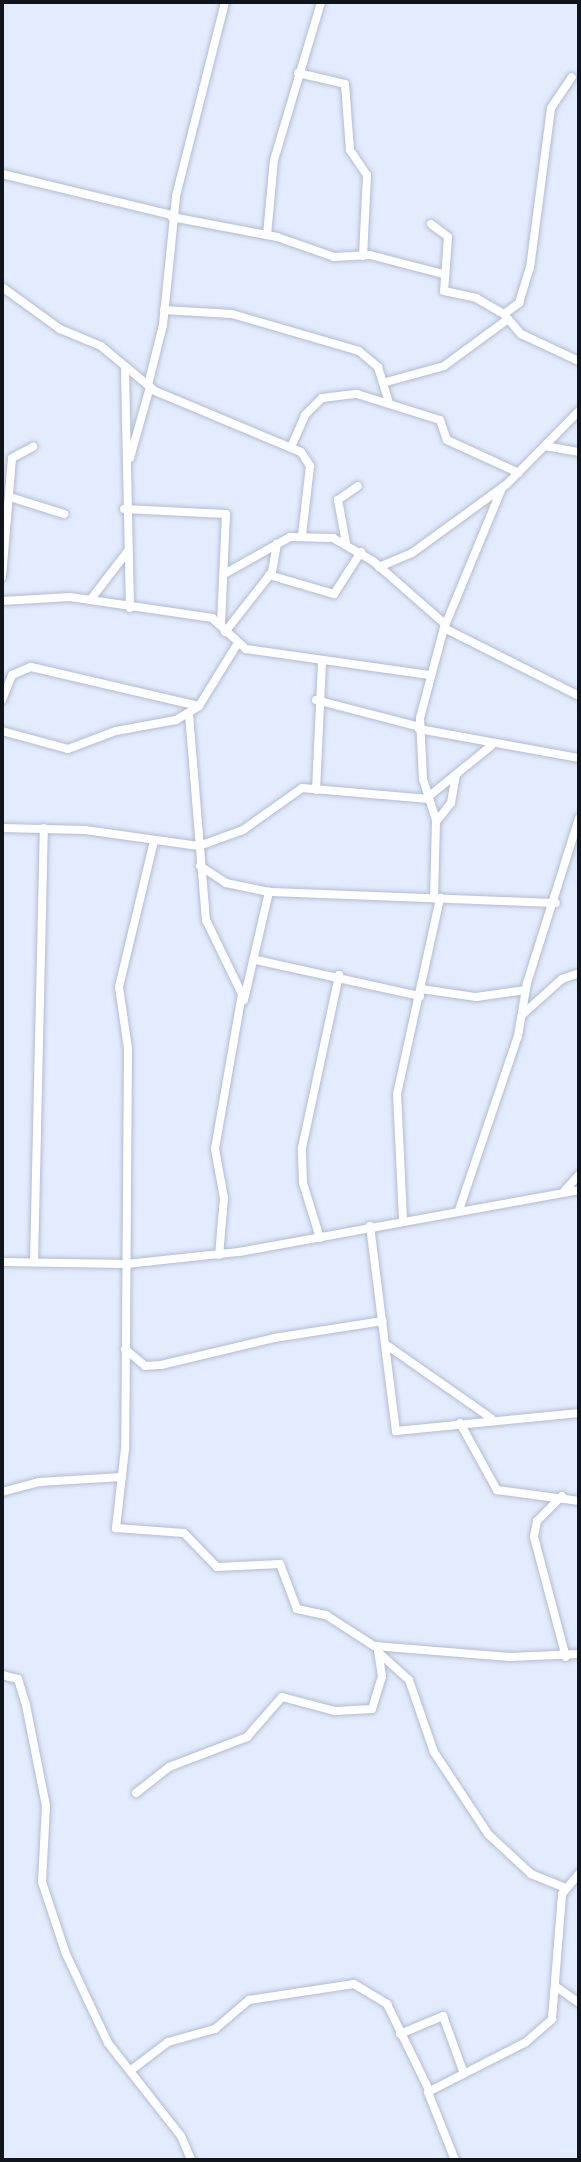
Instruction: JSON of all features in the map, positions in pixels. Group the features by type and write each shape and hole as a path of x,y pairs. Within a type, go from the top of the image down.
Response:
{"street":[{"path":"128,464 149,386 164,310 172,216 225,2"},
{"path":"267,235 274,160 321,2"},
{"path":"298,73 345,84 350,150 367,174 363,256"},
{"path":"387,382 444,366 506,317 519,303 530,268 551,108 572,77"},
{"path":"2,174 172,216 267,235 334,257 363,256 443,274"},
{"path":"431,224 448,237 443,274 446,293 477,298 506,317 521,334 579,361"},
{"path":"2,288 60,328 101,346 125,370 189,410 291,447 310,466 302,535"},
{"path":"164,310 232,314 359,351 372,359 387,382 389,402"},
{"path":"125,370 128,464 124,509 130,608"},
{"path":"291,447 306,415 323,398 357,394 443,421 447,440 519,472"},
{"path":"379,567 412,553 502,488 579,411"},
{"path":"545,446 579,452"},
{"path":"2,577 12,458 33,447"},
{"path":"346,543 338,500 358,486"},
{"path":"404,1220 397,1094 421,992 437,898 436,822 429,798 420,728 429,675 445,626 502,488"},
{"path":"7,502 64,514"},
{"path":"124,509 224,512 226,573 223,628 236,646 322,663 429,675"},
{"path":"226,573 277,543 302,535 346,543 379,567 445,626 579,696"},
{"path":"223,628 270,575 277,543"},
{"path":"91,599 127,552"},
{"path":"270,575 334,594 361,552"},
{"path":"2,601 91,599 223,628"},
{"path":"2,731 68,749 189,714 199,706 236,646"},
{"path":"316,790 316,700 322,663"},
{"path":"2,700 12,675 31,667 199,706"},
{"path":"316,700 492,745 579,758"},
{"path":"189,714 206,920 240,981 239,1020"},
{"path":"2,828 44,828 199,846 243,830 287,795 316,790 429,798 492,745"},
{"path":"436,822 451,803 456,774"},
{"path":"458,1210 523,1014 526,990 556,903 579,818"},
{"path":"34,1262 44,828"},
{"path":"155,841 119,987 128,1049 125,1349 118,1531 184,1533 217,1567 280,1564 297,1609 326,1615 377,1649 409,1680 434,1752 488,1834 531,1874 566,1888"},
{"path":"200,866 226,883 269,892 556,903"},
{"path":"219,1255 224,1198 215,1149 239,1020 256,960 269,892"},
{"path":"256,960 421,992 476,997 526,990"},
{"path":"523,1014 562,979 579,973"},
{"path":"320,1238 303,1183 302,1148 339,975"},
{"path":"565,1190 579,1175"},
{"path":"2,1262 126,1264 219,1255 565,1190 579,1190"},
{"path":"370,1226 388,1346 396,1431 415,1434 491,1418 579,1413"},
{"path":"125,1349 145,1366 160,1365 274,1338 383,1321"},
{"path":"388,1346 491,1418"},
{"path":"460,1423 497,1490 562,1496 579,1501"},
{"path":"2,1492 39,1482 121,1477"},
{"path":"562,1496 537,1521 534,1536 566,1657"},
{"path":"377,1649 566,1657 579,1654"},
{"path":"136,1793 169,1767 247,1737 282,1697 335,1711 372,1709 380,1690 377,1649"},
{"path":"2,1675 18,1679 26,1705 46,1806 42,1882 88,2008 130,2071 181,2136 191,2160"},
{"path":"429,2090 538,2033 555,2013 555,1986 566,1888 579,1874"},
{"path":"130,2071 168,2042 215,2029 249,2000 344,1985 380,1995 429,2090 429,2107 454,2160"},
{"path":"555,1986 579,2003"},
{"path":"400,2034 443,2016 463,2071"}]}
